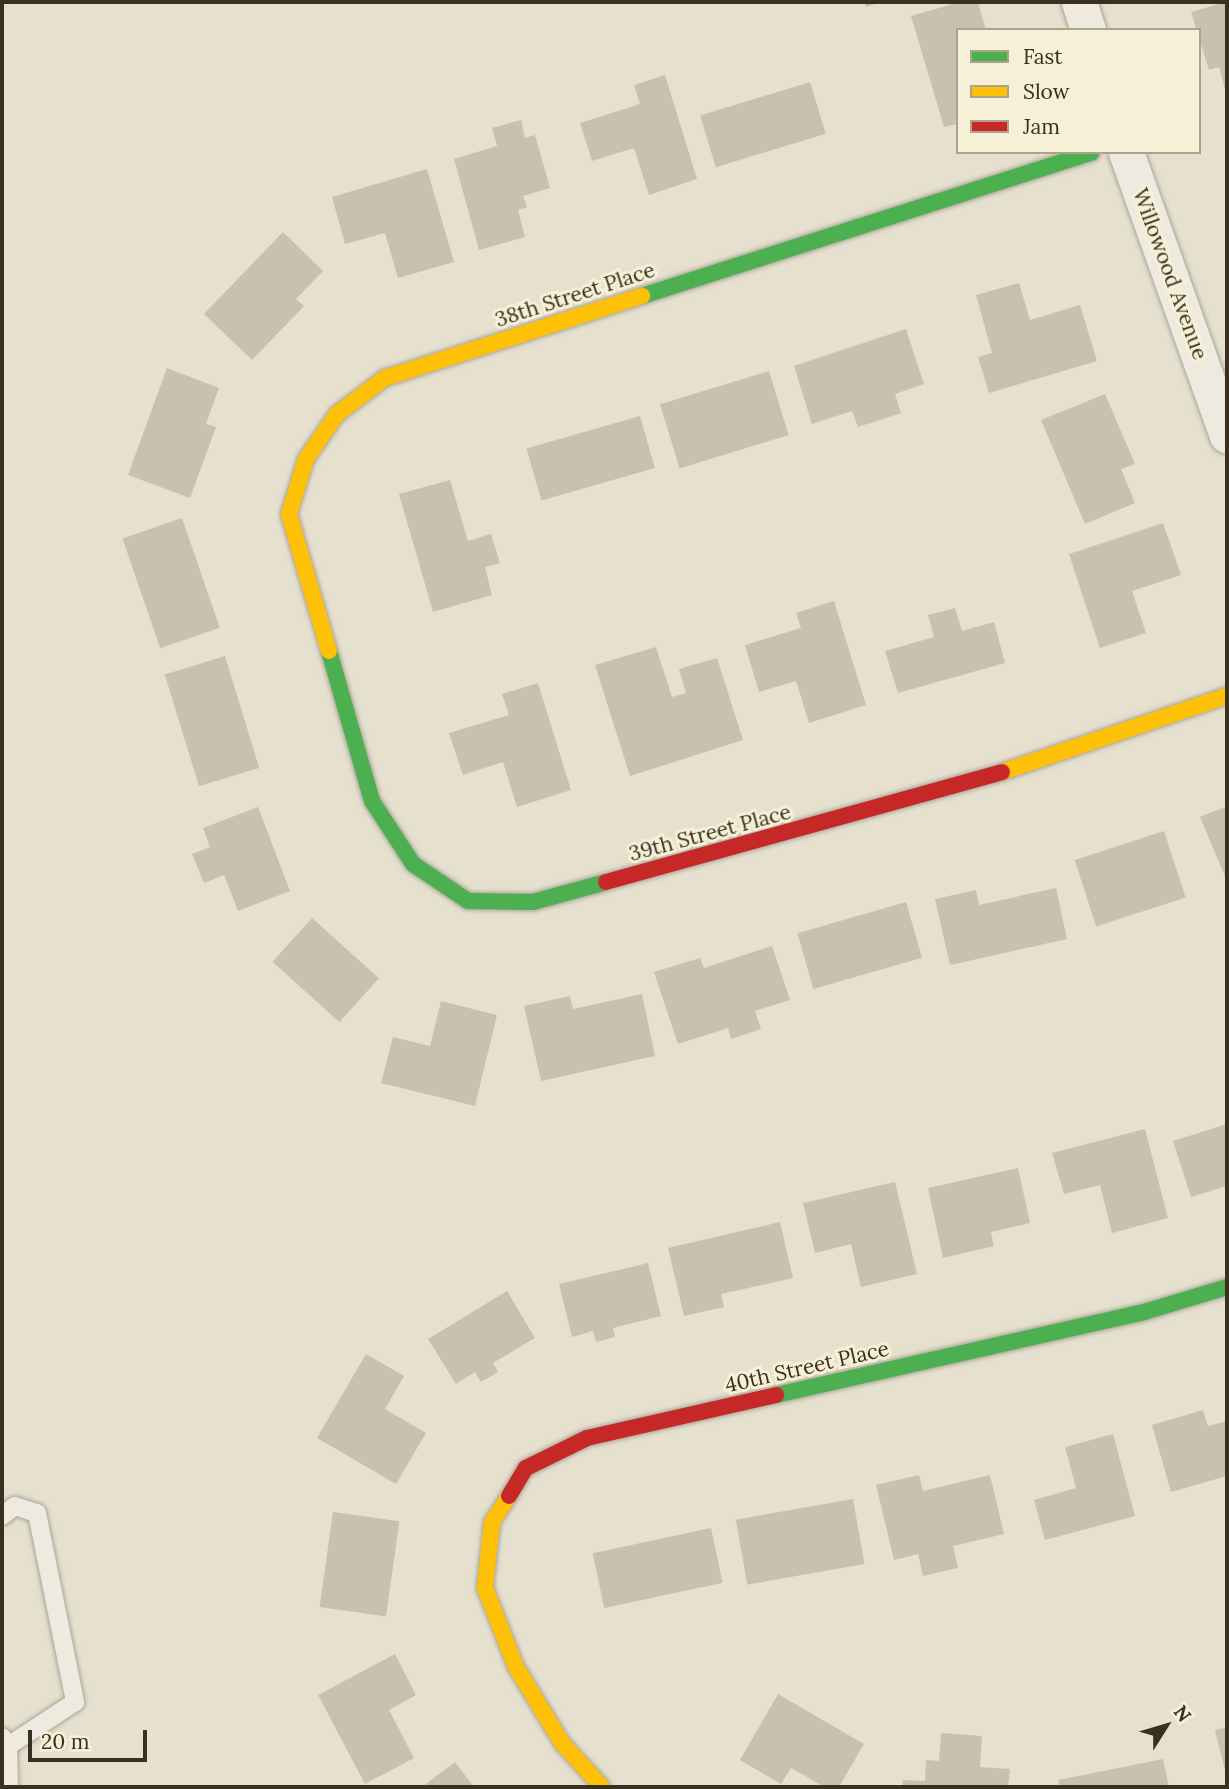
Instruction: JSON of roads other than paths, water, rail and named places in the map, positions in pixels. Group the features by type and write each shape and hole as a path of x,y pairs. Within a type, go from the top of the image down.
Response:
{"street":[{"path":"1079,2 1087,28"},
{"name":"38th Street Place","path":"332,666 289,514 306,459 337,414 385,378 1086,154"},
{"name":"Willowood Avenue","path":"1127,154 1227,436"},
{"name":"39th Street Place","path":"332,666 372,801 413,864 468,901 533,902 919,798 1128,734 1227,696"},
{"name":"40th Street Place","path":"602,1787 562,1743 516,1667 485,1588 492,1522 526,1468 587,1438 1144,1312 1227,1287"}],"lane":[{"path":"2,1516 15,1506 37,1513 75,1702 5,1742 9,1787"}]}
